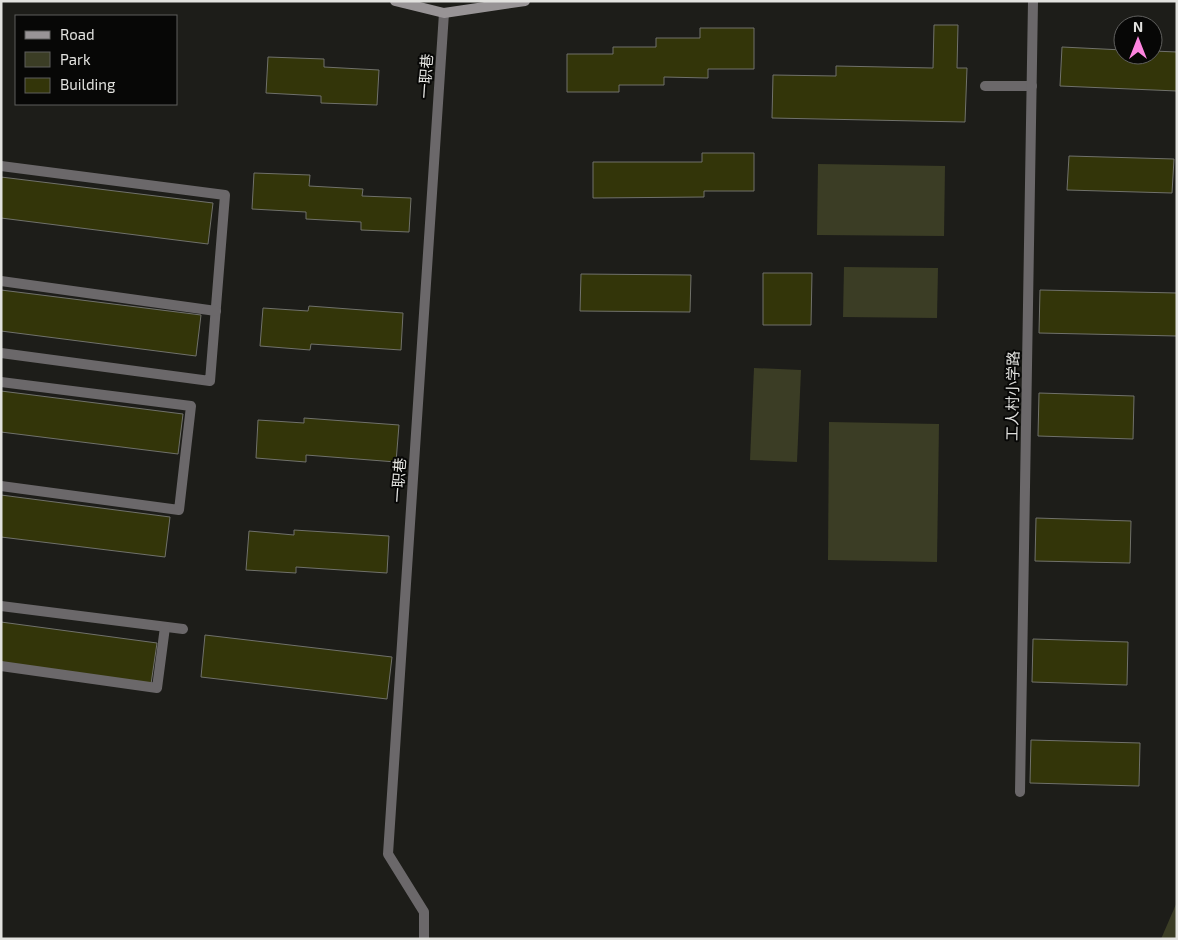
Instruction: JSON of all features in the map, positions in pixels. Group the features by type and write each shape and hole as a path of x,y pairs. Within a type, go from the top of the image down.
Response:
{"street":[{"path":"395,1 444,13 479,5 525,1"},
{"name":"工人村小学路","path":"1020,792 1032,1"},
{"name":"一职巷","path":"424,939 424,912 388,854 444,13"},
{"path":"985,86 1032,86"},
{"path":"1,166 225,195 210,381 1,353"},
{"path":"1,281 216,311"},
{"path":"1,382 191,406 179,510 1,486"},
{"path":"1,606 183,629"},
{"path":"1,666 157,688 166,627"}],"green space":[{"path":"818,164 945,166 944,236 817,235"},
{"path":"844,267 938,268 937,318 843,317"},
{"path":"754,368 801,370 797,462 750,460"},
{"path":"829,422 939,424 937,562 828,560"},
{"path":"1177,902 1177,939 1161,939"}],"building":[{"path":"934,25 958,25 957,68 967,68 965,122 772,118 773,75 836,76 836,66 933,68"},
{"path":"700,28 754,28 754,69 708,69 708,78 664,77 664,85 619,85 619,92 567,92 567,54 613,54 613,47 656,47 656,38 700,38"},
{"path":"1062,47 1113,50 1113,65 1163,65 1163,51 1177,52 1177,91 1060,86"},
{"path":"268,57 324,59 324,67 379,70 377,105 321,103 321,96 266,93"},
{"path":"702,153 754,153 754,191 704,191 704,197 593,198 593,162 702,162"},
{"path":"1069,156 1174,159 1172,193 1067,190"},
{"path":"254,173 310,175 309,186 363,189 362,196 411,198 409,232 361,230 361,222 306,219 306,212 252,209"},
{"path":"1,177 213,203 208,244 1,218"},
{"path":"763,273 812,273 811,325 763,325"},
{"path":"581,274 691,275 690,312 580,311"},
{"path":"1,290 201,315 196,356 1,331"},
{"path":"1040,290 1177,293 1177,336 1039,333"},
{"path":"309,306 403,313 401,350 311,344 310,350 260,346 263,308 308,311"},
{"path":"1,391 183,414 178,454 1,432"},
{"path":"1039,393 1134,396 1133,439 1038,436"},
{"path":"304,418 399,425 396,462 306,455 306,462 256,458 258,420 304,423"},
{"path":"1,495 170,517 165,557 1,537"},
{"path":"1036,518 1131,521 1130,563 1035,561"},
{"path":"294,530 389,536 387,573 296,567 296,573 246,570 249,531 294,535"},
{"path":"1,622 157,643 151,684 1,663"},
{"path":"205,635 392,657 387,699 201,677"},
{"path":"1033,639 1128,642 1127,685 1032,682"},
{"path":"1031,740 1140,743 1139,786 1030,783"}]}
